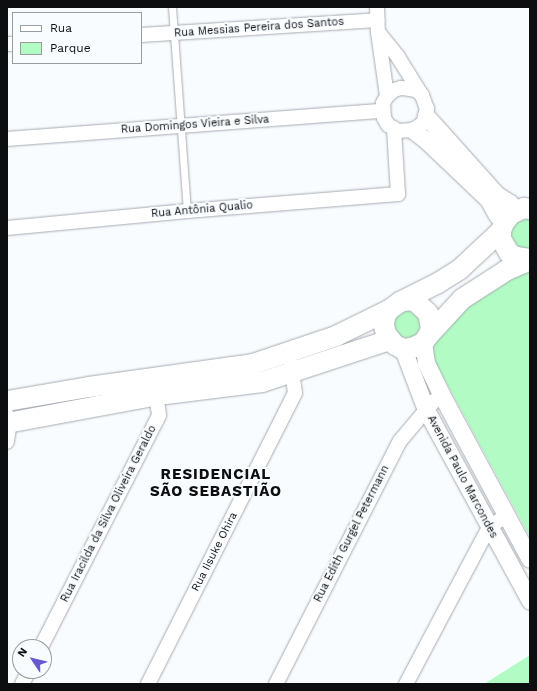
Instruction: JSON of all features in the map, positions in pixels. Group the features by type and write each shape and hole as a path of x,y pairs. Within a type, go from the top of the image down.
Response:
{"main road":[{"path":"517,214 501,239 509,253 516,257 530,259"},
{"path":"8,420 253,364 336,336 438,283 459,270 517,214"},
{"path":"7,401 155,386 262,382 294,371 396,344 412,348 425,340 462,299 507,270 530,259"},
{"path":"396,344 384,325 385,317 395,306 408,300 416,302 426,310 431,321 431,329 425,340"}],"street":[{"name":"Rua Messias Pereira dos Santos","path":"142,35 378,20"},
{"path":"378,20 398,57 422,95 427,108 423,123 413,130 406,132 388,125 382,111 387,96 378,20"},
{"path":"387,96 394,90 401,88 416,90 422,95"},
{"name":"Rua Domingos Vieira e Silva","path":"7,139 382,111"},
{"path":"413,130 426,140 488,199 497,216 517,214 510,203 497,195 426,116"},
{"name":"Rua Antônia Qualio","path":"7,228 187,211 398,194 394,128"},
{"name":"Avenida Paulo Marcondes","path":"425,340 426,363 441,394 530,559"},
{"name":"Avenida Paulo Marcondes","path":"396,344 426,410 488,527 530,601"},
{"name":"Rua Iisuke Ohira","path":"148,684 295,393 294,371 288,352"},
{"name":"Rua Iracilda da Silva Oliveira Geraldo","path":"45,639 159,415 155,386"},
{"name":"Rua Edith Gurgel Petermann","path":"276,684 400,441 441,394"},
{"path":"7,442 8,420"},
{"path":"406,684 488,527 506,516"}],"lane":[{"path":"172,7 187,211"}],"green space":[{"path":"530,217 530,248 522,249 512,242 510,229 517,219"},
{"path":"530,265 530,537 433,358 434,338 458,308"},
{"path":"407,310 417,314 421,324 417,334 407,338 397,334 393,324 397,314"},
{"path":"530,655 530,684 484,684"}],"district":[{"name":"RESIDENCIAL SÃO SEBASTIÃO","path":"216,482"}]}
